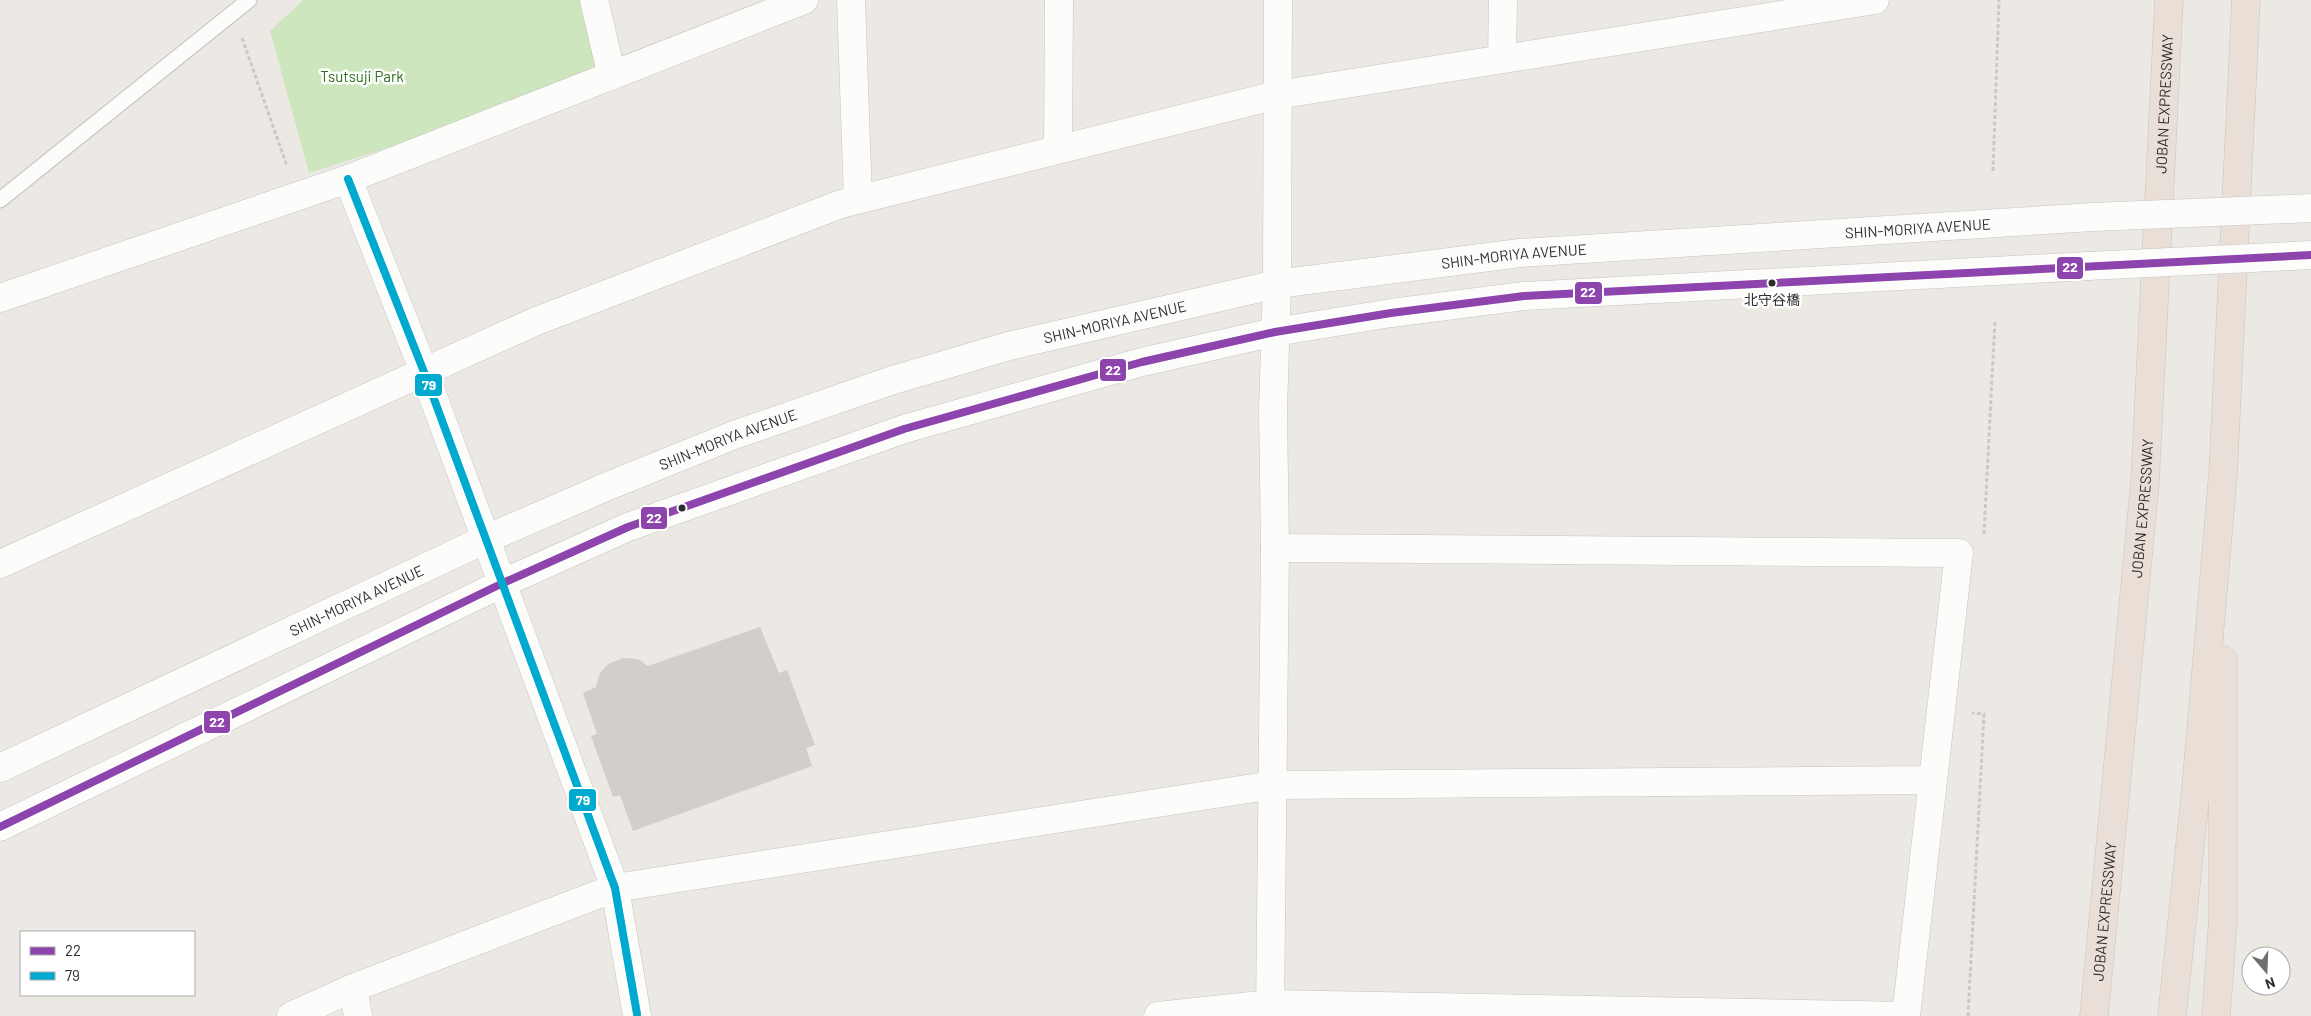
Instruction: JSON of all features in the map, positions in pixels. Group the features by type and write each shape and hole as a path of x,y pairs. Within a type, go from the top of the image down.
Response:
{"highway":[{"name":"JOBAN EXPRESSWAY","path":"2094,1016 2145,482 2169,0"},
{"path":"2172,1016 2196,788 2223,474 2246,0"},
{"path":"2216,1016 2223,920 2223,474"}],"street":[{"path":"594,0 612,76"},
{"path":"0,298 298,198 804,0"},
{"path":"851,0 858,200"},
{"path":"1058,150 1059,0"},
{"path":"1270,1010 1275,548 1272,409 1277,284 1278,0"},
{"path":"1502,60 1503,0"},
{"path":"0,564 534,322 841,204 1277,95 1875,0"},
{"path":"348,179 424,372 615,888 637,1016"},
{"name":"SHIN-MORIYA AVENUE","path":"0,768 486,539 734,434 893,380 1009,346 1277,284 1520,253 2093,217 2300,209"},
{"path":"0,827 503,583 628,527 904,429 1142,362 1275,332 1391,313 1524,296 2301,256"},
{"path":"1158,1016 1270,1010 1906,1016 1959,552 1275,548"},
{"path":"291,1016 353,988 615,888 1272,785 1933,780"},
{"path":"353,988 358,1016"}],"lane":[{"path":"0,200 234,14 249,0"}],"path":[{"path":"1993,171 2000,0"},
{"path":"234,14 298,198"},
{"path":"1959,552 1984,537 1995,320"},
{"path":"1967,712 1984,714 1968,1016"}],"green space":[{"name":"Tsutsuji Park","path":"303,0 594,0 612,76 309,173 270,31"}],"building":[{"path":"760,627 779,673 787,670 815,745 806,748 812,766 633,831 620,795 613,797 591,736 597,734 583,693 596,687 600,673 608,664 623,658 638,659 648,666"}],"transit line":[{"name":"79","path":"348,179 424,372 615,888 637,1014"},
{"name":"22","path":"0,827 503,583 628,527 904,429 1142,362 1275,332 1391,313 1524,296 2311,255"}],"place":[{"name":"北守谷橋","path":"1772,283"}]}
